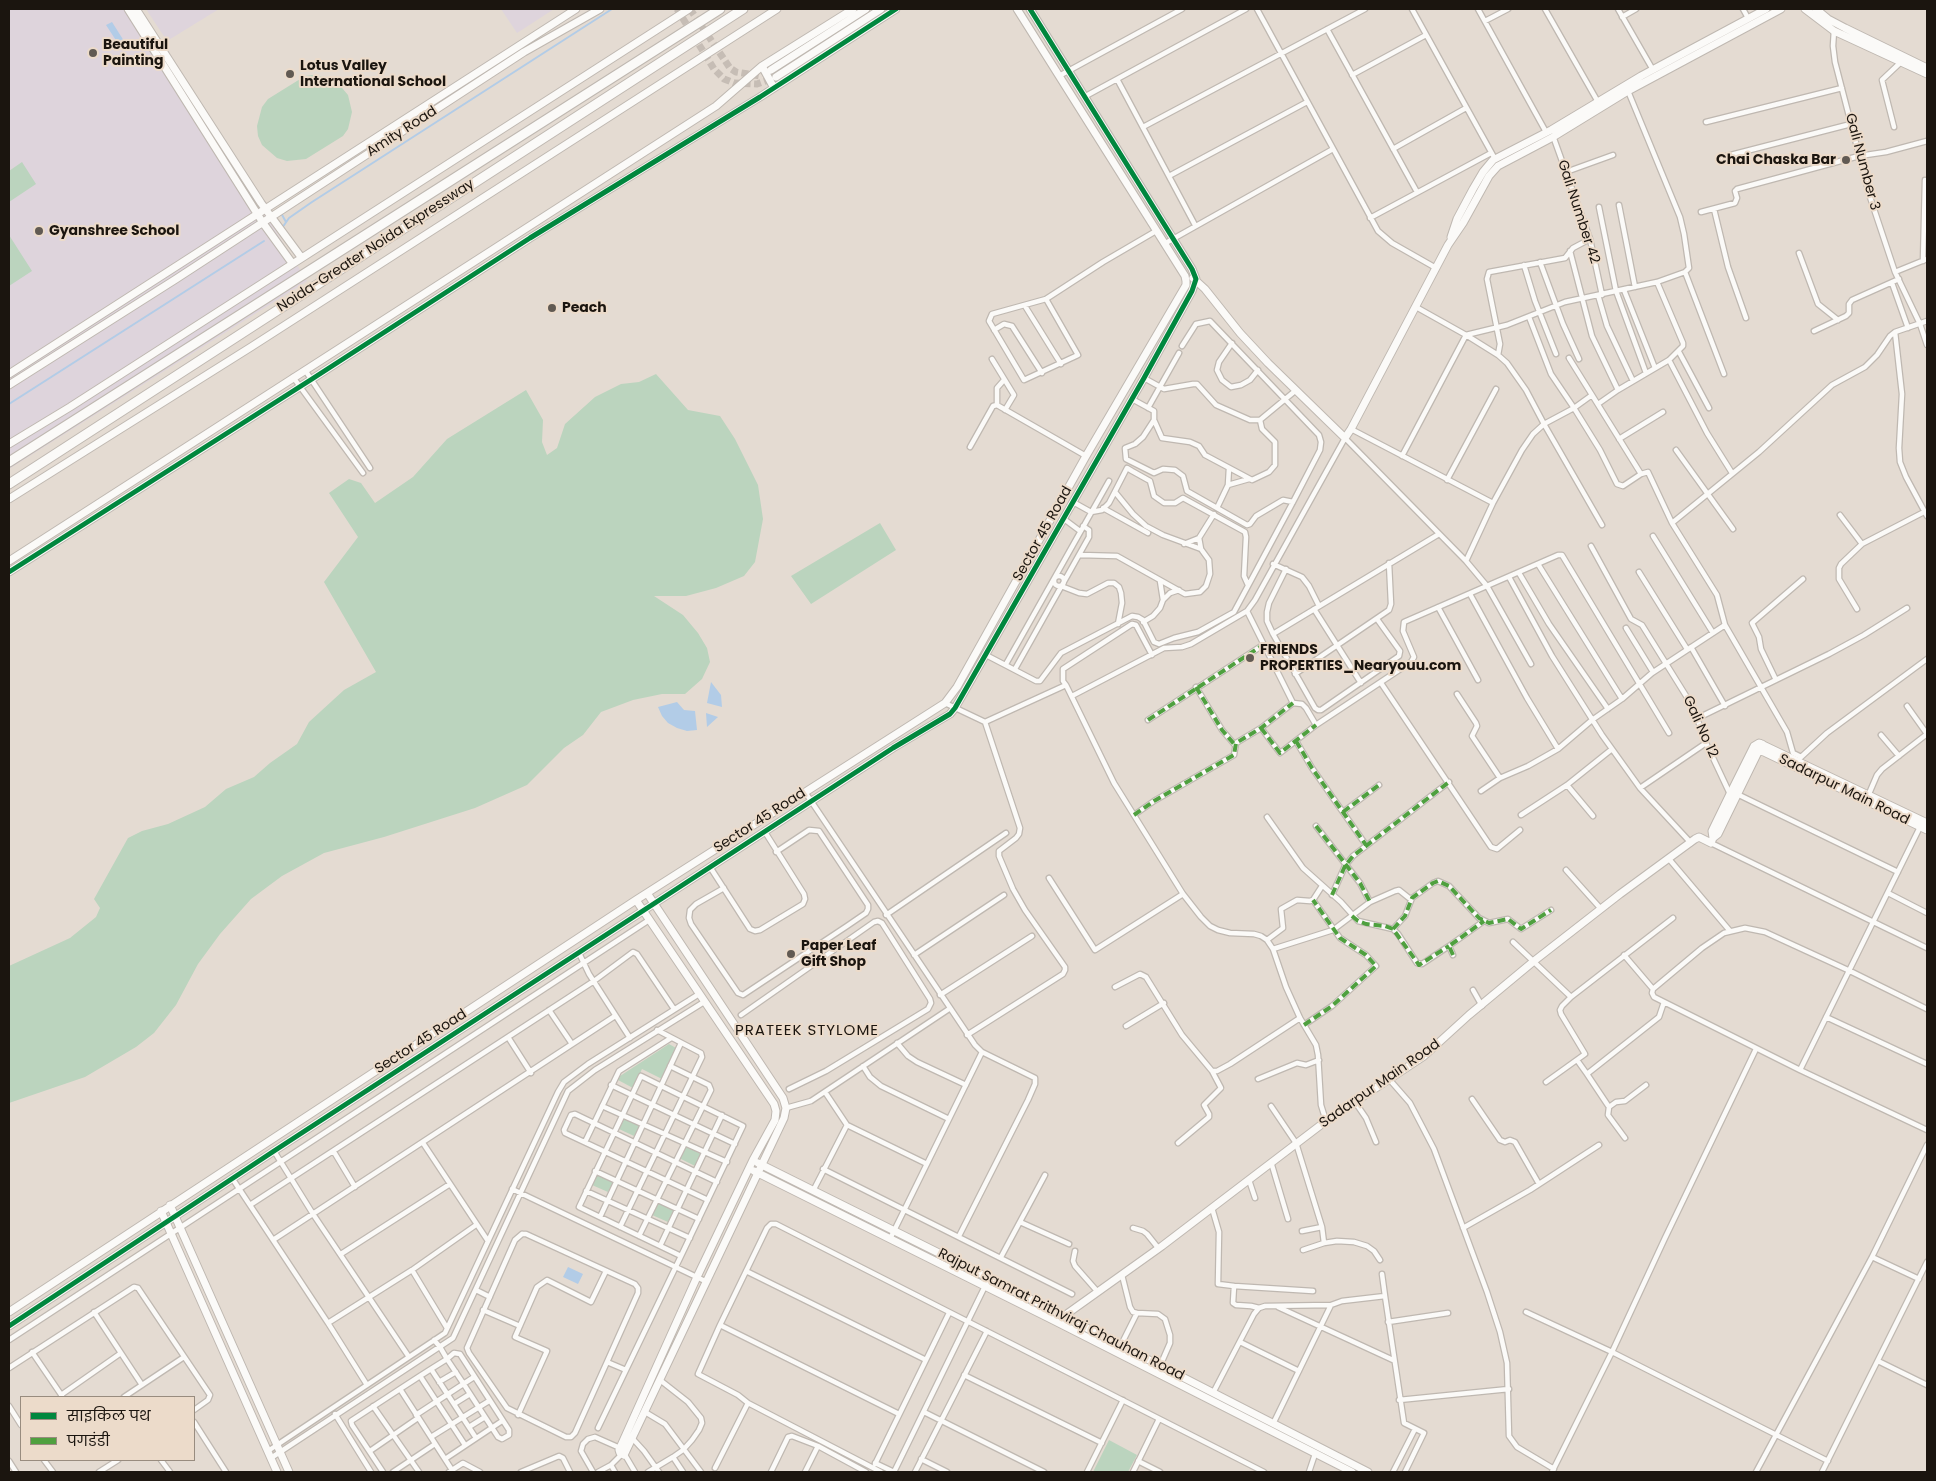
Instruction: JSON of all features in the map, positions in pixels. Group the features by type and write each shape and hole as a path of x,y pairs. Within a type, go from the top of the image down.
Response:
{"highway":[{"name":"Noida-Greater Noida Expressway","path":"9,462 720,9"},
{"name":"Noida-Greater Noida Expressway","path":"9,484 743,9"}],"street":[{"path":"128,9 263,223 292,263"},
{"path":"136,9 270,218 301,257"},
{"path":"9,374 576,9"},
{"name":"Amity Road","path":"9,385 176,280 524,52 600,9"},
{"path":"9,444 70,407 689,9"},
{"path":"9,499 251,347 777,9"},
{"path":"9,561 716,106 762,66 853,9"},
{"path":"771,70 866,9"},
{"path":"776,77 881,9"},
{"path":"9,572 530,238 774,88 896,9"},
{"path":"1017,9 1186,282 1196,278"},
{"path":"1030,9 1196,278 1240,333 1466,561 1488,586 1531,664"},
{"path":"1059,76 1182,9"},
{"path":"1084,97 1246,9"},
{"path":"1258,9 1370,218 1383,237 1436,268"},
{"path":"1142,127 1365,9"},
{"path":"1412,9 1493,156"},
{"name":"Gali Number 42","path":"1478,9 1550,133 1590,238 1600,295 1612,338 1633,381"},
{"path":"1485,21 1508,9"},
{"path":"1545,9 1600,104"},
{"path":"1618,9 1654,73"},
{"path":"1622,16 1636,9"},
{"path":"1742,9 1748,18"},
{"path":"1654,73 1766,9"},
{"path":"1448,245 1464,223 1489,176 1498,166 1626,88 1781,9"},
{"path":"1805,9 1836,28 1927,74"},
{"path":"1816,9 1836,28 1927,68"},
{"name":"Gali Number 3","path":"1836,28 1833,46 1859,156 1895,272 1920,324 1927,345"},
{"path":"1326,29 1417,192"},
{"path":"1352,75 1426,35"},
{"path":"1894,127 1882,80 1902,62"},
{"path":"762,66 774,88"},
{"path":"1116,78 1195,225"},
{"path":"1402,456 1466,335 1496,328 1555,306 1657,282 1685,272 1690,265 1680,217 1626,88"},
{"path":"1706,122 1842,88"},
{"path":"1169,176 1307,102"},
{"path":"1393,149 1466,108"},
{"path":"1719,158 1851,124"},
{"path":"1370,218 1417,192 1493,156 1550,133"},
{"path":"1701,212 1735,203 1737,198 1735,191 1737,189 1859,156 1886,152 1927,141"},
{"path":"1164,244 1333,149"},
{"path":"1566,172 1613,155"},
{"path":"1072,696 1164,648 1182,647 1191,644 1247,611 1351,429 1448,245 1457,220 1473,189 1493,156"},
{"path":"1895,272 1925,260 1925,180"},
{"path":"1619,205 1635,287"},
{"path":"1600,207 1616,291 1646,373"},
{"path":"1714,208 1728,267 1746,318"},
{"path":"1046,299 1078,353 1077,357 1026,381 1023,379 989,321 992,314 1046,299 1156,231"},
{"path":"1498,355 1500,348 1487,275 1493,270 1565,258 1570,251 1590,238"},
{"path":"1570,251 1592,336 1618,390"},
{"path":"1799,253 1818,304 1838,320"},
{"path":"1540,262 1555,306 1579,358"},
{"path":"1524,265 1556,354"},
{"path":"1685,272 1724,374"},
{"name":"Sector 45 Road","path":"9,1326 232,1178 710,867 950,714 986,655 1144,378 1192,290 1196,278"},
{"path":"1814,332 1849,313 1849,304 1852,300 1892,284 1899,279"},
{"name":"Sector 45 Road","path":"9,1312 636,900 945,703 957,687 1186,282"},
{"path":"1598,404 1669,360 1683,346 1683,342 1657,282"},
{"path":"1892,284 1908,328"},
{"path":"1624,290 1655,368"},
{"path":"1025,306 1061,364"},
{"path":"1416,307 1498,355 1526,390 1602,525"},
{"path":"1529,317 1551,374 1603,456 1617,484 1623,486 1641,474 1648,472 1651,474 1672,523 1717,595 1725,625 1787,732 1793,753 1798,762 1827,733 1927,659"},
{"path":"986,655 1036,681 1040,681 1060,653 1132,616 1138,616 1156,644 1190,635 1231,615 1293,502 1320,450 1322,442 1319,435 1212,323 1207,321 1196,324 1182,346"},
{"path":"1672,523 1832,386 1865,367 1877,355 1885,341 1895,332 1927,321"},
{"path":"994,330 1004,324 1012,326 1042,373"},
{"path":"1857,609 1838,574 1841,564 1862,544 1926,514 1900,462 1902,394 1895,332"},
{"path":"1232,343 1219,362 1217,370 1222,380 1231,387 1241,385 1250,380 1258,370"},
{"path":"1678,352 1709,408"},
{"path":"1148,408 1179,353"},
{"path":"1569,358 1641,474"},
{"path":"992,359 1014,395 1005,410"},
{"path":"1669,360 1707,434 1732,473"},
{"path":"305,370 370,468"},
{"path":"293,377 363,473"},
{"path":"1144,378 1167,390 1197,384 1216,405 1250,420 1260,420 1296,391"},
{"path":"997,405 997,388 1004,380"},
{"path":"1447,480 1496,388"},
{"path":"1466,561 1493,504 1522,450 1533,434 1544,424 1574,408 1592,395"},
{"path":"1132,399 1154,411 1154,420 1162,438 1190,442 1199,446 1205,455 1249,479"},
{"path":"997,405 1086,456"},
{"path":"970,448 993,406 997,405"},
{"path":"1619,439 1663,412"},
{"path":"1154,420 1143,437 1124,450 1126,459 1154,473 1162,469 1175,470 1185,480 1187,491 1248,525 1256,516 1283,500 1293,502"},
{"path":"1228,485 1238,480 1256,479 1263,476 1275,465 1275,442 1262,429 1260,420"},
{"path":"1351,429 1493,504"},
{"path":"1676,450 1733,528"},
{"path":"1074,502 1091,512 1103,508 1109,503 1127,468 1150,481 1154,496 1164,503 1175,503 1183,498 1245,532 1244,576 1248,585"},
{"path":"1217,508 1228,485 1229,468"},
{"path":"1006,664 1109,481"},
{"path":"1115,492 1133,514 1146,526 1184,544 1201,549"},
{"path":"1103,508 1148,533"},
{"path":"1184,544 1199,538 1214,514"},
{"path":"1840,515 1862,544"},
{"path":"1064,519 1080,531"},
{"path":"1015,669 1090,537 1089,530 1083,526"},
{"path":"1273,634 1439,534"},
{"path":"1652,536 1712,633"},
{"path":"1080,554 1116,556 1185,594 1194,594 1200,592 1206,586 1210,574 1209,560 1201,549 1199,538"},
{"name":"Gali No 12","path":"1592,546 1631,619 1642,625 1690,701 1706,743 1733,793"},
{"path":"1261,728 1280,753 1316,725 1411,662 1414,657 1403,631 1404,622 1558,555 1565,557 1669,733"},
{"path":"1295,674 1389,610 1391,604 1389,563"},
{"path":"1273,564 1302,577 1309,586 1317,607 1337,646 1361,683"},
{"path":"1538,564 1622,699"},
{"path":"1286,569 1269,603 1267,621 1314,708 1321,710 1399,656 1401,653 1376,619"},
{"path":"1639,572 1725,706"},
{"path":"1519,573 1549,624 1608,709"},
{"path":"1510,577 1552,656 1592,720 1640,788 1691,842 1699,837 1712,840 1927,948"},
{"path":"1054,578 1056,585 1060,586 1062,584 1079,593 1088,594 1108,583 1114,583 1119,587 1122,603 1118,624"},
{"path":"1776,680 1761,649 1759,637 1752,624 1804,579"},
{"path":"1143,622 1158,612 1162,600 1160,581"},
{"path":"1162,600 1170,593 1179,590"},
{"path":"1470,594 1527,698 1558,749"},
{"path":"1438,607 1478,680"},
{"path":"1698,718 1864,635 1907,608"},
{"path":"1247,611 1293,703"},
{"path":"1152,655 1136,625 1132,624 1063,669 1063,681 1096,748 1134,815 1183,894 1201,917 1210,926 1230,933 1254,934 1267,940 1273,949 1286,987 1300,1018 1316,1045 1319,1060 1320,1096 1326,1121"},
{"path":"1481,792 1500,778 1528,766 1558,749 1653,672 1725,625"},
{"path":"1626,628 1653,672"},
{"path":"1148,720 1263,645"},
{"path":"1381,683 1491,847 1497,849 1520,830"},
{"path":"985,722 1066,685"},
{"path":"1134,815 1154,801 1236,753 1235,745 1222,730 1196,687"},
{"path":"1457,694 1476,723 1477,726 1472,736 1500,778"},
{"path":"945,703 985,722 1020,828 1016,838 999,850 998,856 1025,910 1065,967 1063,974 967,1035"},
{"path":"1235,745 1293,703 1302,704 1316,725"},
{"path":"1867,798 1877,775 1927,734 1907,706"},
{"path":"1881,734 1899,756"},
{"path":"1296,741 1312,768 1366,845"},
{"path":"1640,788 1706,743"},
{"name":"Sadarpur Main Road","path":"1712,840 1718,834 1733,793 1756,743 1761,748 1798,762 1924,825"},
{"path":"1521,815 1567,786 1612,749"},
{"path":"1332,895 1345,866 1353,856 1449,782"},
{"path":"1343,812 1379,785"},
{"path":"1567,786 1593,816"},
{"path":"805,792 967,1035 982,1052 1033,1076 1036,1081 959,1236"},
{"path":"1733,793 1898,872"},
{"path":"1267,817 1300,865 1352,916 1366,924 1393,929 1420,965 1484,921"},
{"path":"1800,1070 1898,872 1924,825"},
{"path":"1316,826 1360,884 1370,902"},
{"path":"724,888 696,904 690,910 689,918 691,924 738,993 743,995 853,922 868,909 868,905 818,831 809,830 776,852"},
{"path":"710,867 750,929 755,931 760,930 803,904 804,894 764,832"},
{"path":"886,915 1006,833"},
{"name":"Sadarpur Main Road","path":"1064,1316 1159,1249 1326,1121 1424,1056 1534,961 1691,842"},
{"path":"1669,859 1730,931"},
{"path":"1566,870 1601,909"},
{"path":"1048,878 1095,950 1183,894"},
{"path":"1393,929 1405,916 1412,898 1433,883 1443,882 1449,886 1484,921 1494,923 1508,918 1521,929 1551,910"},
{"path":"1313,900 1322,886"},
{"path":"1273,949 1333,930 1370,902 1399,890 1409,898 1412,898"},
{"path":"598,1472 611,1465 633,1439 705,1281 784,1118 786,1108 783,1098 647,893"},
{"path":"1888,893 1927,913"},
{"path":"914,955 1004,895"},
{"path":"622,1452 697,1276 748,1169 775,1120 776,1111 774,1104 636,900"},
{"path":"1267,940 1283,928 1284,924 1280,912 1282,908 1298,900 1313,900"},
{"path":"1304,1025 1332,1006 1376,966 1366,955 1347,944 1333,930 1313,900"},
{"path":"1546,1082 1584,1056 1586,1052 1560,1010 1571,997 1673,918"},
{"path":"9,1340 650,920"},
{"path":"741,1015 874,922 882,923 930,999 931,1003 928,1009 826,1071 789,1089"},
{"path":"1653,989 1718,936 1744,928 1765,932 1927,1009"},
{"path":"940,996 1032,936"},
{"path":"1513,942 1571,997"},
{"path":"1449,946 1453,955"},
{"path":"250,1205 594,981 633,952 635,952 674,1009"},
{"path":"579,953 594,981 630,1038"},
{"path":"1624,955 1653,989 1654,997 1756,1049 1927,1130"},
{"path":"1115,987 1143,974 1164,1003 1182,1034 1212,1071 1221,1088 1205,1103 1204,1108 1209,1114 1208,1118 1178,1143"},
{"path":"1473,990 1482,1006"},
{"path":"269,1455 332,1408 445,1333 564,1082 588,1064 699,994"},
{"path":"278,1449 335,1416 453,1338 568,1091 595,1070 704,1002"},
{"path":"1587,1074 1655,1021 1659,1017 1664,1002"},
{"path":"1126,1026 1164,1003"},
{"path":"786,1108 811,1101 949,1009"},
{"path":"549,1010 572,1044"},
{"path":"273,1240 424,1143 615,1016"},
{"path":"1212,1071 1217,1071 1230,1064 1300,1018"},
{"path":"1826,1018 1927,1064"},
{"path":"620,1227 702,1055 657,1030"},
{"path":"508,1037 530,1073"},
{"path":"585,1142 619,1070 671,1038"},
{"path":"600,1217 681,1043"},
{"path":"897,1043 908,1056 917,1062 966,1085"},
{"path":"1389,1079 1410,1103 1446,1176 1500,1332 1509,1389 1508,1428 1513,1443 1553,1471 1612,1352 1756,1049"},
{"path":"890,1239 982,1052"},
{"path":"1258,1079 1297,1063 1306,1064 1319,1060"},
{"path":"1577,1060 1609,1107 1608,1115 1626,1138"},
{"path":"639,1236 711,1087 670,1066"},
{"path":"863,1066 870,1077 881,1086 949,1119"},
{"path":"598,1428 717,1182 743,1126 722,1114 641,1076 579,1207 681,1256"},
{"path":"564,1082 568,1091"},
{"path":"1609,1107 1616,1102 1625,1101 1646,1085"},
{"path":"611,1086 735,1144"},
{"path":"825,1092 847,1125 927,1164"},
{"path":"1472,1099 1502,1142 1513,1140 1515,1142 1539,1184"},
{"path":"1355,1102 1366,1118 1376,1142"},
{"path":"602,1106 726,1162"},
{"path":"1271,1106 1296,1143 1322,1227 1324,1243"},
{"path":"708,1200 565,1133 564,1130 572,1114 717,1182"},
{"path":"660,1246 722,1114"},
{"path":"813,1191 847,1125"},
{"path":"424,1143 488,1241"},
{"path":"1463,1228 1539,1184 1598,1145"},
{"path":"1756,1472 1872,1257 1927,1146"},
{"path":"274,1151 313,1214 409,1356"},
{"path":"334,1152 355,1186"},
{"name":"Rajput Samrat Prithviraj Chauhan Road","path":"753,1160 1064,1316 1368,1472"},
{"path":"1271,1162 1288,1220"},
{"name":"Rajput Samrat Prithviraj Chauhan Road","path":"748,1169 985,1286 1352,1472"},
{"path":"823,1169 1002,1257 1072,1294"},
{"path":"595,1171 699,1219"},
{"path":"1002,1257 1045,1175"},
{"path":"232,1178 367,1385"},
{"path":"1249,1180 1255,1198"},
{"path":"341,1254 450,1184"},
{"path":"512,1190 705,1281"},
{"path":"586,1190 690,1238"},
{"path":"170,1205 289,1472"},
{"path":"1212,1208 1218,1232 1218,1284 1313,1291"},
{"path":"161,1211 277,1472"},
{"path":"1020,1222 1070,1244"},
{"path":"989,1278 968,1322 924,1412 894,1472 874,1466 748,1403 738,1395 698,1374 767,1228 771,1224 776,1224 949,1313 968,1322 987,1331 1264,1472"},
{"path":"328,1323 412,1270 476,1225"},
{"path":"1302,1231 1322,1227"},
{"path":"1133,1228 1147,1234 1159,1249"},
{"path":"522,1234 526,1234 635,1284 638,1288 638,1293 608,1362 575,1433 571,1437 566,1437 507,1408 469,1353 467,1348 469,1341 490,1296 515,1240 522,1234"},
{"path":"1303,1250 1337,1241 1367,1246 1374,1251 1380,1260"},
{"path":"1075,1251 1073,1256 1075,1266 1097,1291"},
{"path":"1872,1257 1919,1279"},
{"path":"1822,1472 1927,1262"},
{"path":"412,1270 447,1328"},
{"path":"518,1415 547,1351 515,1336 537,1287 547,1280 591,1302 606,1271"},
{"path":"746,1271 926,1360"},
{"path":"1122,1274 1130,1307 1137,1313 1158,1314 1165,1319 1170,1335 1170,1343 1160,1366"},
{"path":"1382,1274 1399,1400 1404,1423 1424,1433 1404,1472"},
{"path":"1234,1286 1232,1290 1233,1303 1259,1308 1332,1305 1342,1301 1385,1296"},
{"path":"9,1368 131,1287 138,1288 210,1395 208,1400 195,1409"},
{"path":"476,1290 490,1296"},
{"path":"1273,1424 1332,1305"},
{"path":"1275,1306 1394,1360"},
{"path":"1212,1393 1259,1308"},
{"path":"483,1310 520,1326"},
{"path":"94,1312 142,1385"},
{"path":"1526,1312 1612,1352 1828,1461"},
{"path":"874,1466 949,1313"},
{"path":"1121,1345 1137,1313"},
{"path":"1388,1322 1448,1313"},
{"path":"720,1325 899,1414"},
{"path":"915,1472 987,1331"},
{"path":"383,1472 351,1421 373,1406 447,1358 454,1354 460,1354 510,1432 509,1435 504,1439 498,1437 479,1407 470,1394 456,1372 447,1358 440,1347 434,1340"},
{"path":"1240,1342 1299,1371"},
{"path":"32,1352 62,1396 121,1353"},
{"path":"126,1396 184,1357"},
{"path":"1878,1360 1927,1384"},
{"path":"608,1362 626,1370"},
{"path":"431,1369 476,1438"},
{"path":"440,1382 456,1372"},
{"path":"964,1375 1102,1443"},
{"path":"420,1376 465,1445"},
{"path":"370,1451 394,1436 436,1401 474,1376"},
{"path":"648,1472 657,1470 683,1450 699,1430 702,1423 701,1418 688,1402 660,1380"},
{"path":"400,1389 445,1459 450,1471 463,1463 480,1472"},
{"path":"1399,1400 1509,1389"},
{"path":"454,1404 470,1394"},
{"path":"1087,1472 1123,1400"},
{"path":"430,1437 489,1401"},
{"path":"715,1468 748,1403"},
{"path":"9,1406 20,1423"},
{"path":"373,1406 419,1472"},
{"path":"332,1408 335,1416 371,1472"},
{"path":"645,1412 660,1420 700,1472"},
{"path":"924,1412 1044,1472"},
{"path":"469,1427 485,1417"},
{"path":"1133,1472 1159,1419"},
{"path":"445,1459 502,1421"},
{"path":"195,1424 226,1472"},
{"path":"1393,1472 1415,1429"},
{"path":"593,1472 581,1451 583,1444 588,1438 594,1436 622,1452 635,1472"},
{"path":"771,1472 788,1437 792,1436 818,1446 866,1472"},
{"path":"633,1439 657,1470"},
{"path":"393,1472 435,1444"},
{"path":"805,1472 818,1446"},
{"path":"1308,1472 1315,1454"},
{"path":"521,1472 559,1456 563,1458 570,1472"},
{"path":"673,1456 683,1472"},
{"path":"921,1459 947,1472"},
{"path":"9,1461 16,1472"},
{"path":"45,1461 52,1472"},
{"path":"105,1461 108,1466"},
{"path":"99,1472 116,1461"},
{"path":"163,1461 170,1472"},
{"path":"1138,1461 1160,1472"},
{"path":"611,1465 615,1472"},
{"path":"874,1466 880,1472"},
{"path":"468,1472 471,1467"}],"shaded area":[{"path":"9,9 137,9 307,281 9,469"},
{"path":"146,9 219,9 167,41"},
{"path":"501,9 554,9 517,33"}],"green space":[{"path":"313,75 330,78 337,82 348,95 352,112 348,129 343,136 306,159 287,161 277,158 262,145 258,136 257,126 262,107 268,99 305,76"},
{"path":"22,162 36,184 9,202 9,171"},
{"path":"9,235 32,271 9,286"},
{"path":"656,374 688,410 720,416 735,439 758,485 763,519 755,562 744,576 716,588 686,596 654,596 683,615 698,633 707,648 710,662 702,679 685,694 662,694 633,700 601,712 583,735 564,748 527,785 475,808 384,837 324,853 282,876 251,899 220,934 198,964 176,1005 154,1033 136,1047 85,1077 9,1103 9,966 70,938 96,917 100,908 94,899 128,838 142,831 168,824 205,807 226,789 254,777 297,744 309,722 344,690 376,672 324,582 358,537 329,493 349,479 361,483 375,503 413,477 447,439 526,390 543,420 542,442 547,455 557,448 565,424 595,397 621,384 639,382"},
{"path":"880,523 896,550 811,604 791,576"},
{"path":"669,1044 676,1048 662,1079 642,1069 633,1088 618,1080 620,1076"},
{"path":"625,1117 640,1125 634,1136 619,1129"},
{"path":"685,1146 701,1154 695,1166 679,1158"},
{"path":"598,1173 614,1181 608,1192 592,1185"},
{"path":"658,1203 674,1210 668,1222 652,1215"},
{"path":"1109,1440 1137,1455 1128,1472 1093,1472"}],"water":[{"path":"112,22 124,41 119,45 106,25"},
{"path":"711,682 721,695 722,707 707,703"},
{"path":"677,702 684,710 695,711 697,730 687,731 677,728 668,723 662,716 658,707"},
{"path":"706,713 718,717 707,727"},
{"path":"568,1267 583,1274 578,1284 563,1277"}],"waterway":[{"path":"282,228 289,218 312,202 612,9"},
{"path":"281,213 286,222"},
{"path":"9,404 264,241"}],"tunnel":[{"path":"677,9 714,69 724,79 734,83 757,84 774,78"},
{"path":"690,9 730,68 736,72 760,76 770,70"}],"marked path":[{"path":"1148,720 1263,645"},
{"path":"1196,687 1222,730 1235,745"},
{"path":"1134,815 1154,801 1234,755 1236,743 1261,728 1293,703"},
{"path":"1261,728 1280,753 1316,725"},
{"path":"1296,741 1312,768 1366,845"},
{"path":"1332,895 1345,866 1353,856 1449,782"},
{"path":"1343,812 1379,785"},
{"path":"1316,826 1360,883 1370,902"},
{"path":"1393,929 1405,916 1412,898 1438,881 1449,886 1479,918 1489,923 1508,919 1521,929 1551,910"},
{"path":"1304,1025 1332,1006 1376,966 1366,955 1340,938 1313,900"},
{"path":"1352,916 1366,924 1393,929 1419,965 1449,946"},
{"path":"1453,955 1449,946 1484,921"}],"cycle path":[{"path":"9,572 530,238 760,97 896,9"},
{"path":"9,1326 893,748 950,714 955,708 1144,378 1192,291 1196,279 1192,269 1030,9"}],"place":[{"name":"Beautiful Painting","path":"93,53"},
{"name":"Lotus Valley International School","path":"290,74"},
{"name":"Chai Chaska Bar","path":"1846,160"},
{"name":"Gyanshree School","path":"39,231"},
{"name":"Peach","path":"552,308"},
{"name":"FRIENDS PROPERTIES_Nearyouu.com","path":"1250,658"},
{"name":"Paper Leaf Gift Shop","path":"791,954"}],"district":[{"name":"PRATEEK STYLOME","path":"807,1031"}]}
